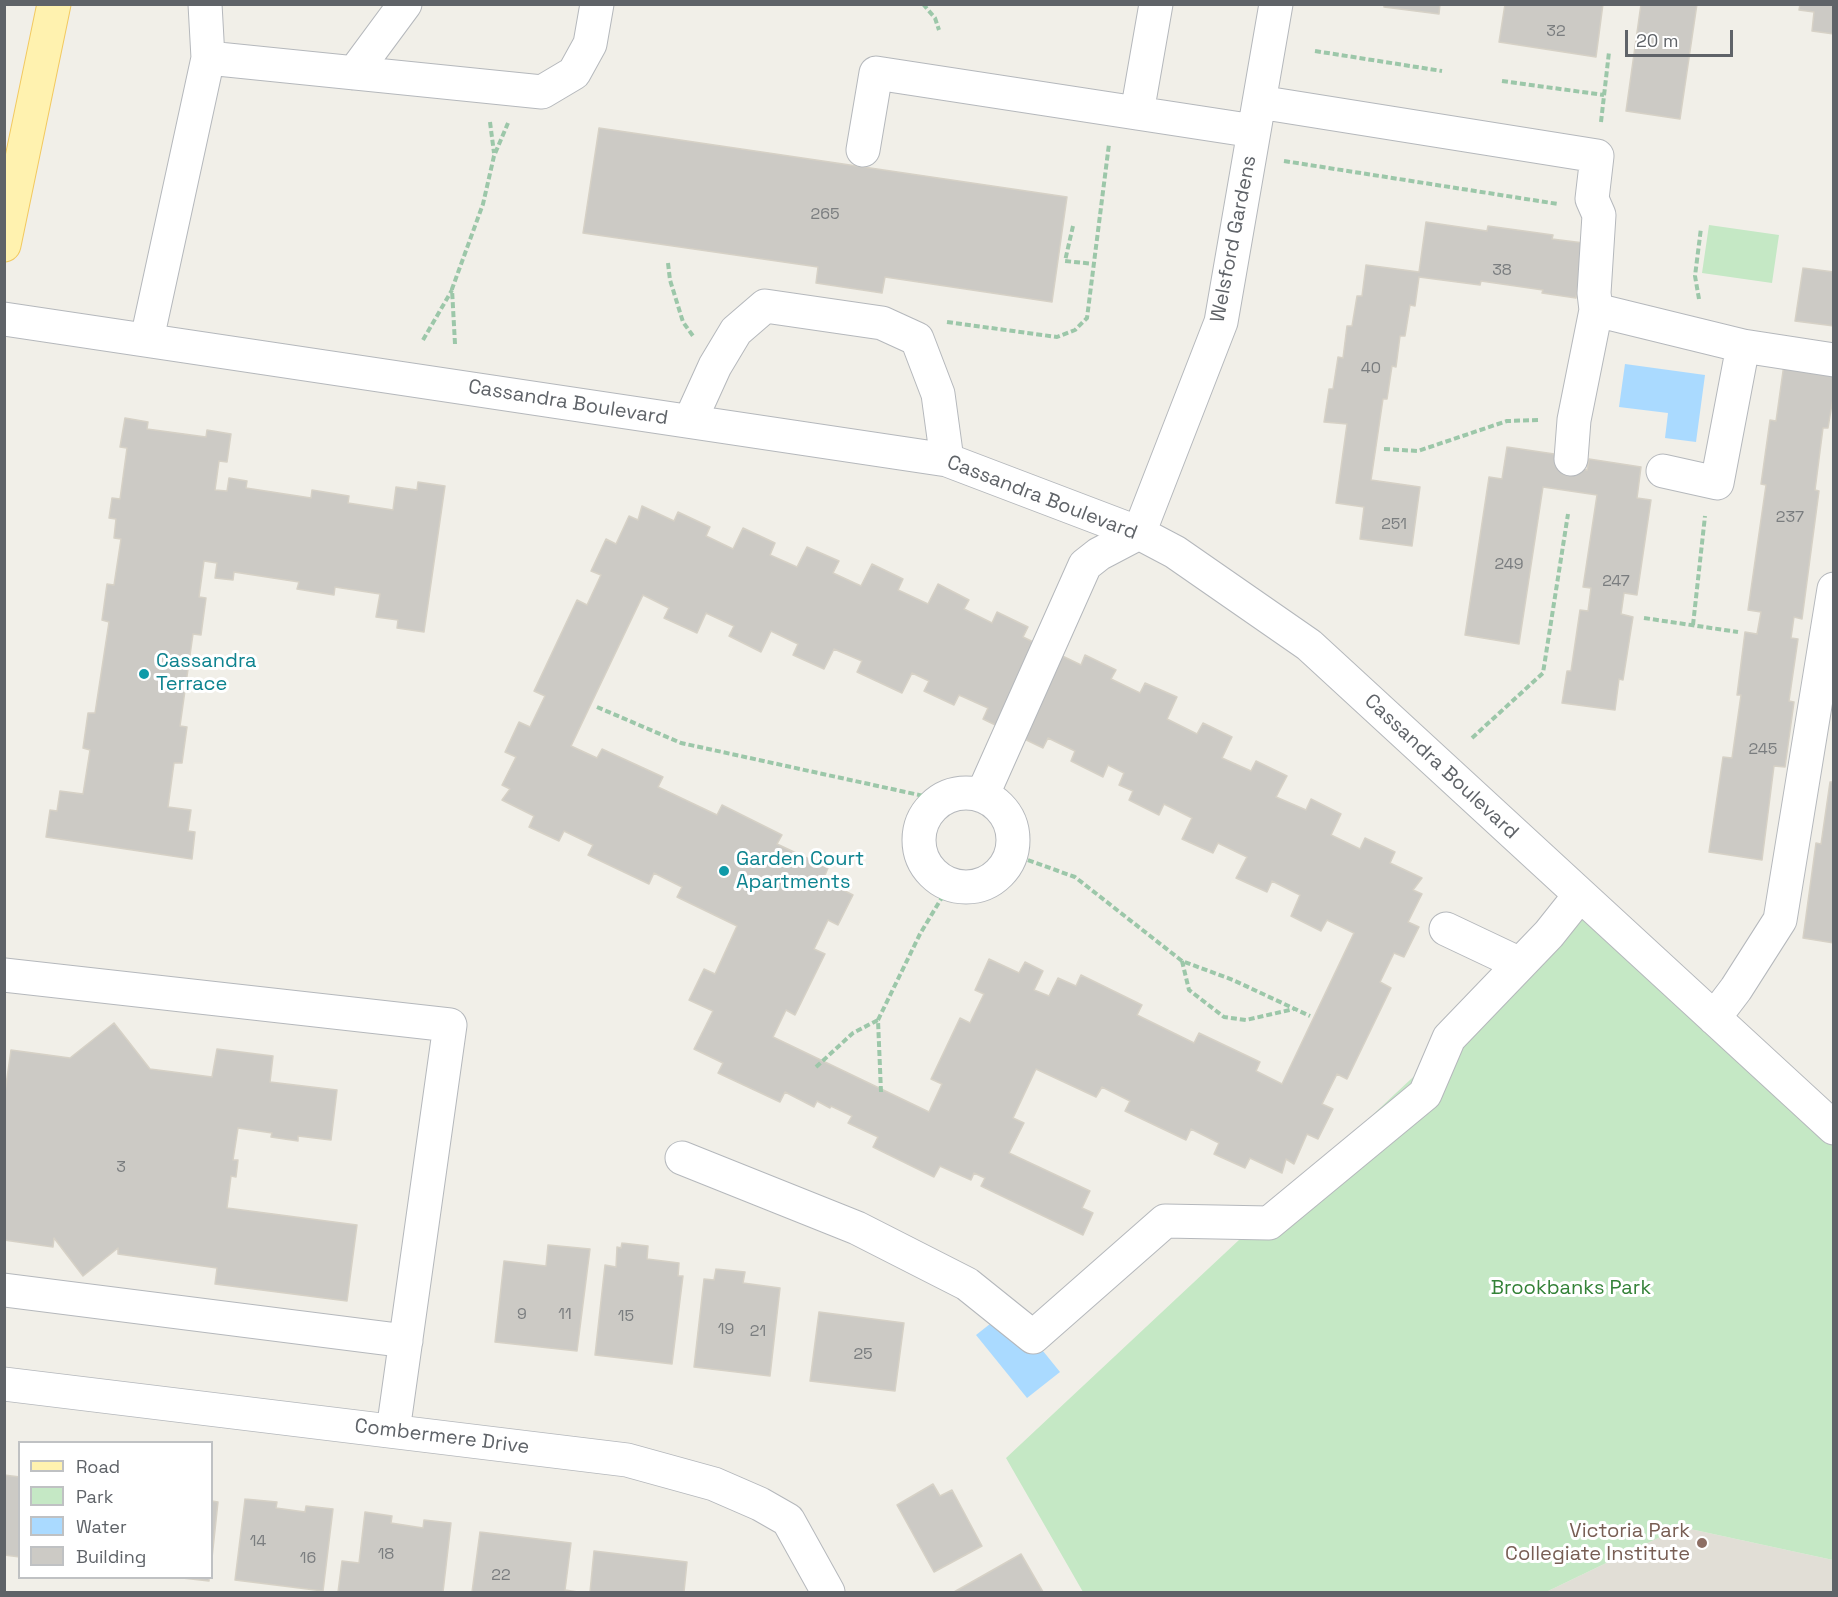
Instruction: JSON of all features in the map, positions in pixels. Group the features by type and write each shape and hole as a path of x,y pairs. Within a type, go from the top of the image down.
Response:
{"main road":[{"path":"4,245 54,4"}],"street":[{"path":"147,339 208,58 205,4"},
{"path":"354,73 405,4"},
{"path":"208,58 542,92 574,73 590,45 597,4"},
{"path":"1125,112 1156,4"},
{"name":"Welsford Gardens","path":"1138,533 1221,322 1276,4"},
{"path":"862,150 876,73 1125,112 1254,129 1597,156 1592,199 1599,215 1594,293 1596,310 1574,420 1571,459"},
{"path":"690,421 715,366 736,331 765,306 882,323 917,339 938,394 947,460"},
{"path":"1596,310 1743,346 1833,360"},
{"name":"Cassandra Boulevard","path":"4,319 947,460 1138,533 1175,552 1309,645 1833,1128"},
{"path":"1663,471 1718,483 1743,346"},
{"path":"988,800 1102,572 1100,554 1138,533"},
{"path":"1713,1018 1736,989 1780,920 1833,589"},
{"path":"969,793 988,800 1005,813 1011,826 1011,854 1005,867 994,878 980,885 965,887 950,884 937,877 927,866 921,852 919,837 922,822 930,810 942,800 954,795 969,793"},
{"path":"682,1158 857,1228 967,1284 1033,1337 1165,1221 1269,1223 1425,1094 1449,1038 1520,964 1580,895"},
{"path":"1446,928 1520,964"},
{"path":"4,975 450,1025 393,1431"},
{"path":"4,1290 405,1341"},
{"name":"Combermere Drive","path":"4,1384 627,1460 714,1484 760,1504 788,1521 828,1593"}],"path":[{"path":"923,4 935,18 939,30"},
{"path":"1315,51 1442,71"},
{"path":"1597,156 1609,51"},
{"path":"1502,81 1604,95"},
{"path":"423,340 452,289 483,204 494,156 521,90"},
{"path":"943,322 1057,337 1075,330 1087,318 1094,264 1125,112"},
{"path":"1254,129 1575,206 1599,215"},
{"path":"1073,226 1065,261 1094,264"},
{"path":"1701,228 1695,276 1705,337"},
{"path":"668,263 670,280 683,322 715,366"},
{"path":"452,289 455,344"},
{"path":"1384,449 1418,451 1507,421 1574,420"},
{"path":"1693,625 1705,517 1703,479"},
{"path":"1472,738 1543,673 1568,514"},
{"path":"1644,618 1738,632"},
{"path":"597,707 681,742 942,800"},
{"path":"1011,854 1075,877 1182,961 1233,980 1310,1016"},
{"path":"881,1092 878,1020 920,934 950,884"},
{"path":"1182,961 1189,990 1224,1017 1245,1020 1295,1009"},
{"path":"816,1067 853,1033 878,1020"}],"shaded area":[{"name":"Victoria Park Collegiate Institute","path":"1681,1527 1833,1560 1833,1592 1546,1592"}],"green space":[{"path":"1709,225 1779,235 1772,283 1702,273"},
{"name":"Brookbanks Park","path":"1582,919 1833,1141 1833,1560 1681,1527 1546,1592 1083,1592 1006,1458"}],"water":[{"path":"1625,364 1705,375 1696,442 1665,438 1668,413 1619,407"},
{"path":"1009,1309 1060,1372 1027,1398 976,1335"}],"building":[{"path":"1384,4 1440,4 1439,14 1384,7"},
{"path":"1505,4 1603,4 1596,57 1499,42"},
{"path":"1641,4 1697,4 1680,119 1626,111"},
{"path":"1800,4 1834,4 1834,34 1812,31 1814,12 1799,10"},
{"path":"599,128 1067,197 1052,302 885,277 882,293 816,283 818,267 583,233"},
{"path":"1426,222 1487,231 1488,226 1553,235 1552,239 1584,243 1576,298 1542,293 1543,290 1481,281 1480,285 1419,277 1415,306 1410,305 1405,336 1400,336 1396,367 1392,366 1387,399 1383,399 1371,480 1420,487 1412,546 1360,539 1364,507 1336,503 1347,424 1324,422 1329,389 1333,389 1338,357 1343,358 1347,326 1352,326 1357,296 1362,296 1366,265 1419,272"},
{"path":"1803,268 1834,272 1834,326 1795,321"},
{"path":"1785,357 1834,364 1834,392 1828,428 1823,428 1815,490 1819,491 1802,619 1794,617 1791,638 1798,639 1789,701 1794,702 1785,767 1774,766 1762,860 1709,852 1723,757 1732,758 1741,695 1737,695 1745,632 1757,634 1761,612 1748,610 1766,485 1761,484 1770,420 1776,421"},
{"name":"Cassandra Terrace","path":"125,418 148,422 147,429 206,437 207,430 231,434 227,462 219,461 215,490 227,491 229,478 247,481 246,488 311,498 312,490 349,496 348,503 393,510 396,487 417,490 418,482 445,486 424,632 397,628 398,620 376,617 380,594 335,587 334,595 297,589 299,582 234,572 233,580 215,578 217,563 204,561 199,597 206,598 201,635 193,634 180,726 187,727 182,763 174,763 168,807 191,810 188,831 195,832 192,859 46,837 50,810 57,811 60,791 83,794 90,750 83,748 88,713 95,713 109,622 102,620 107,584 114,585 121,539 114,538 116,519 109,518 112,498 120,499 127,448 120,447"},
{"path":"1507,447 1561,455 1559,465 1587,470 1589,459 1641,467 1637,498 1651,500 1637,595 1624,593 1621,614 1633,617 1623,680 1619,679 1615,710 1562,703 1567,671 1571,671 1580,610 1588,611 1591,588 1583,587 1597,495 1543,487 1519,644 1465,635 1489,477 1502,479"},
{"name":"Garden Court Apartments","path":"642,506 674,521 678,512 710,527 706,536 733,549 743,528 775,543 770,555 797,567 807,547 839,561 833,573 861,586 872,564 903,579 898,590 928,604 938,584 969,600 964,609 992,623 997,612 1028,627 1023,637 1081,665 1085,655 1116,670 1111,679 1140,693 1145,683 1177,697 1167,719 1197,734 1203,723 1232,737 1222,758 1251,771 1256,761 1287,776 1276,797 1306,810 1311,799 1341,814 1331,835 1360,849 1365,838 1395,852 1390,863 1422,878 1413,890 1422,894 1408,922 1419,927 1404,957 1394,953 1380,982 1391,988 1347,1079 1337,1074 1322,1104 1333,1109 1318,1139 1307,1134 1294,1164 1286,1159 1282,1173 1250,1158 1245,1168 1214,1154 1219,1143 1191,1129 1186,1140 1125,1111 1130,1101 1102,1087 1096,1097 1036,1069 1013,1118 1024,1123 1009,1153 1090,1191 1082,1208 1093,1213 1083,1235 981,1186 985,1178 974,1173 971,1180 940,1166 934,1177 873,1147 878,1137 848,1123 852,1116 831,1106 830,1108 817,1101 814,1107 785,1092 780,1102 718,1073 723,1063 694,1049 713,1011 689,1000 704,969 715,974 737,926 677,897 682,887 654,873 649,884 588,855 593,845 564,831 559,841 529,827 534,816 502,800 510,789 502,785 516,757 505,752 519,722 530,727 545,696 534,691 577,600 587,605 601,575 591,571 606,539 616,544 629,516 638,520","holes":["643,595 669,608 664,618 697,633 706,613 734,626 729,636 761,652 771,631 798,644 793,655 824,669 834,649 862,661 857,672 902,693 912,673 929,681 924,691 954,705 959,695 988,708 983,719 1043,748 1048,738 1075,751 1071,761 1103,777 1108,765 1124,773 1119,785 1133,791 1129,800 1159,815 1164,804 1192,818 1182,839 1213,853 1218,843 1247,857 1236,878 1267,892 1272,881 1300,895 1291,916 1321,931 1327,920 1354,933 1282,1084 1256,1071 1260,1062 1199,1033 1194,1043 1137,1015 1142,1005 1081,975 1076,986 1058,978 1049,996 1034,990 1043,971 1025,962 1019,973 989,959 975,990 984,994 970,1023 960,1018 931,1079 942,1084 929,1112 773,1037 786,1010 795,1015 825,954 814,949 828,920 838,925 853,895 823,880 828,868 777,844 782,835 722,805 717,815 658,787 663,777 602,749 597,758 571,746"]},
{"path":"1830,782 1834,782 1834,943 1803,938 1816,843 1821,844"},
{"path":"114,1023 150,1069 212,1077 217,1049 273,1056 270,1082 337,1090 331,1140 298,1136 298,1141 271,1137 272,1133 238,1128 233,1160 238,1160 236,1177 231,1176 227,1208 357,1225 347,1301 215,1284 217,1268 118,1254 118,1248 83,1276 54,1238 53,1247 4,1240 4,1099 11,1050 70,1058"},
{"path":"622,1243 648,1246 647,1259 679,1263 678,1276 683,1276 672,1364 595,1355 605,1265 616,1267 617,1247 621,1248"},
{"path":"548,1245 590,1249 577,1351 495,1342 504,1261 546,1266"},
{"path":"716,1269 745,1272 743,1283 780,1288 770,1376 694,1367 704,1279 714,1280"},
{"path":"819,1312 904,1323 895,1391 810,1381"},
{"path":"4,1475 18,1477 18,1557 4,1555"},
{"path":"933,1484 940,1496 952,1490 982,1546 934,1572 897,1505"},
{"path":"245,1499 277,1502 276,1508 305,1512 306,1506 333,1509 323,1591 235,1580"},
{"path":"213,1501 218,1502 213,1549"},
{"path":"365,1512 392,1516 391,1523 423,1528 424,1520 451,1523 443,1592 338,1592 342,1561 359,1563"},
{"path":"480,1532 571,1543 565,1590 578,1592 472,1592"},
{"path":"594,1551 687,1562 684,1592 590,1592"},
{"path":"1021,1554 1043,1592 954,1592"}],"place":[{"name":"Cassandra Terrace","path":"144,674"},
{"name":"Garden Court Apartments","path":"724,871"},
{"name":"Victoria Park Collegiate Institute","path":"1702,1543"}]}
